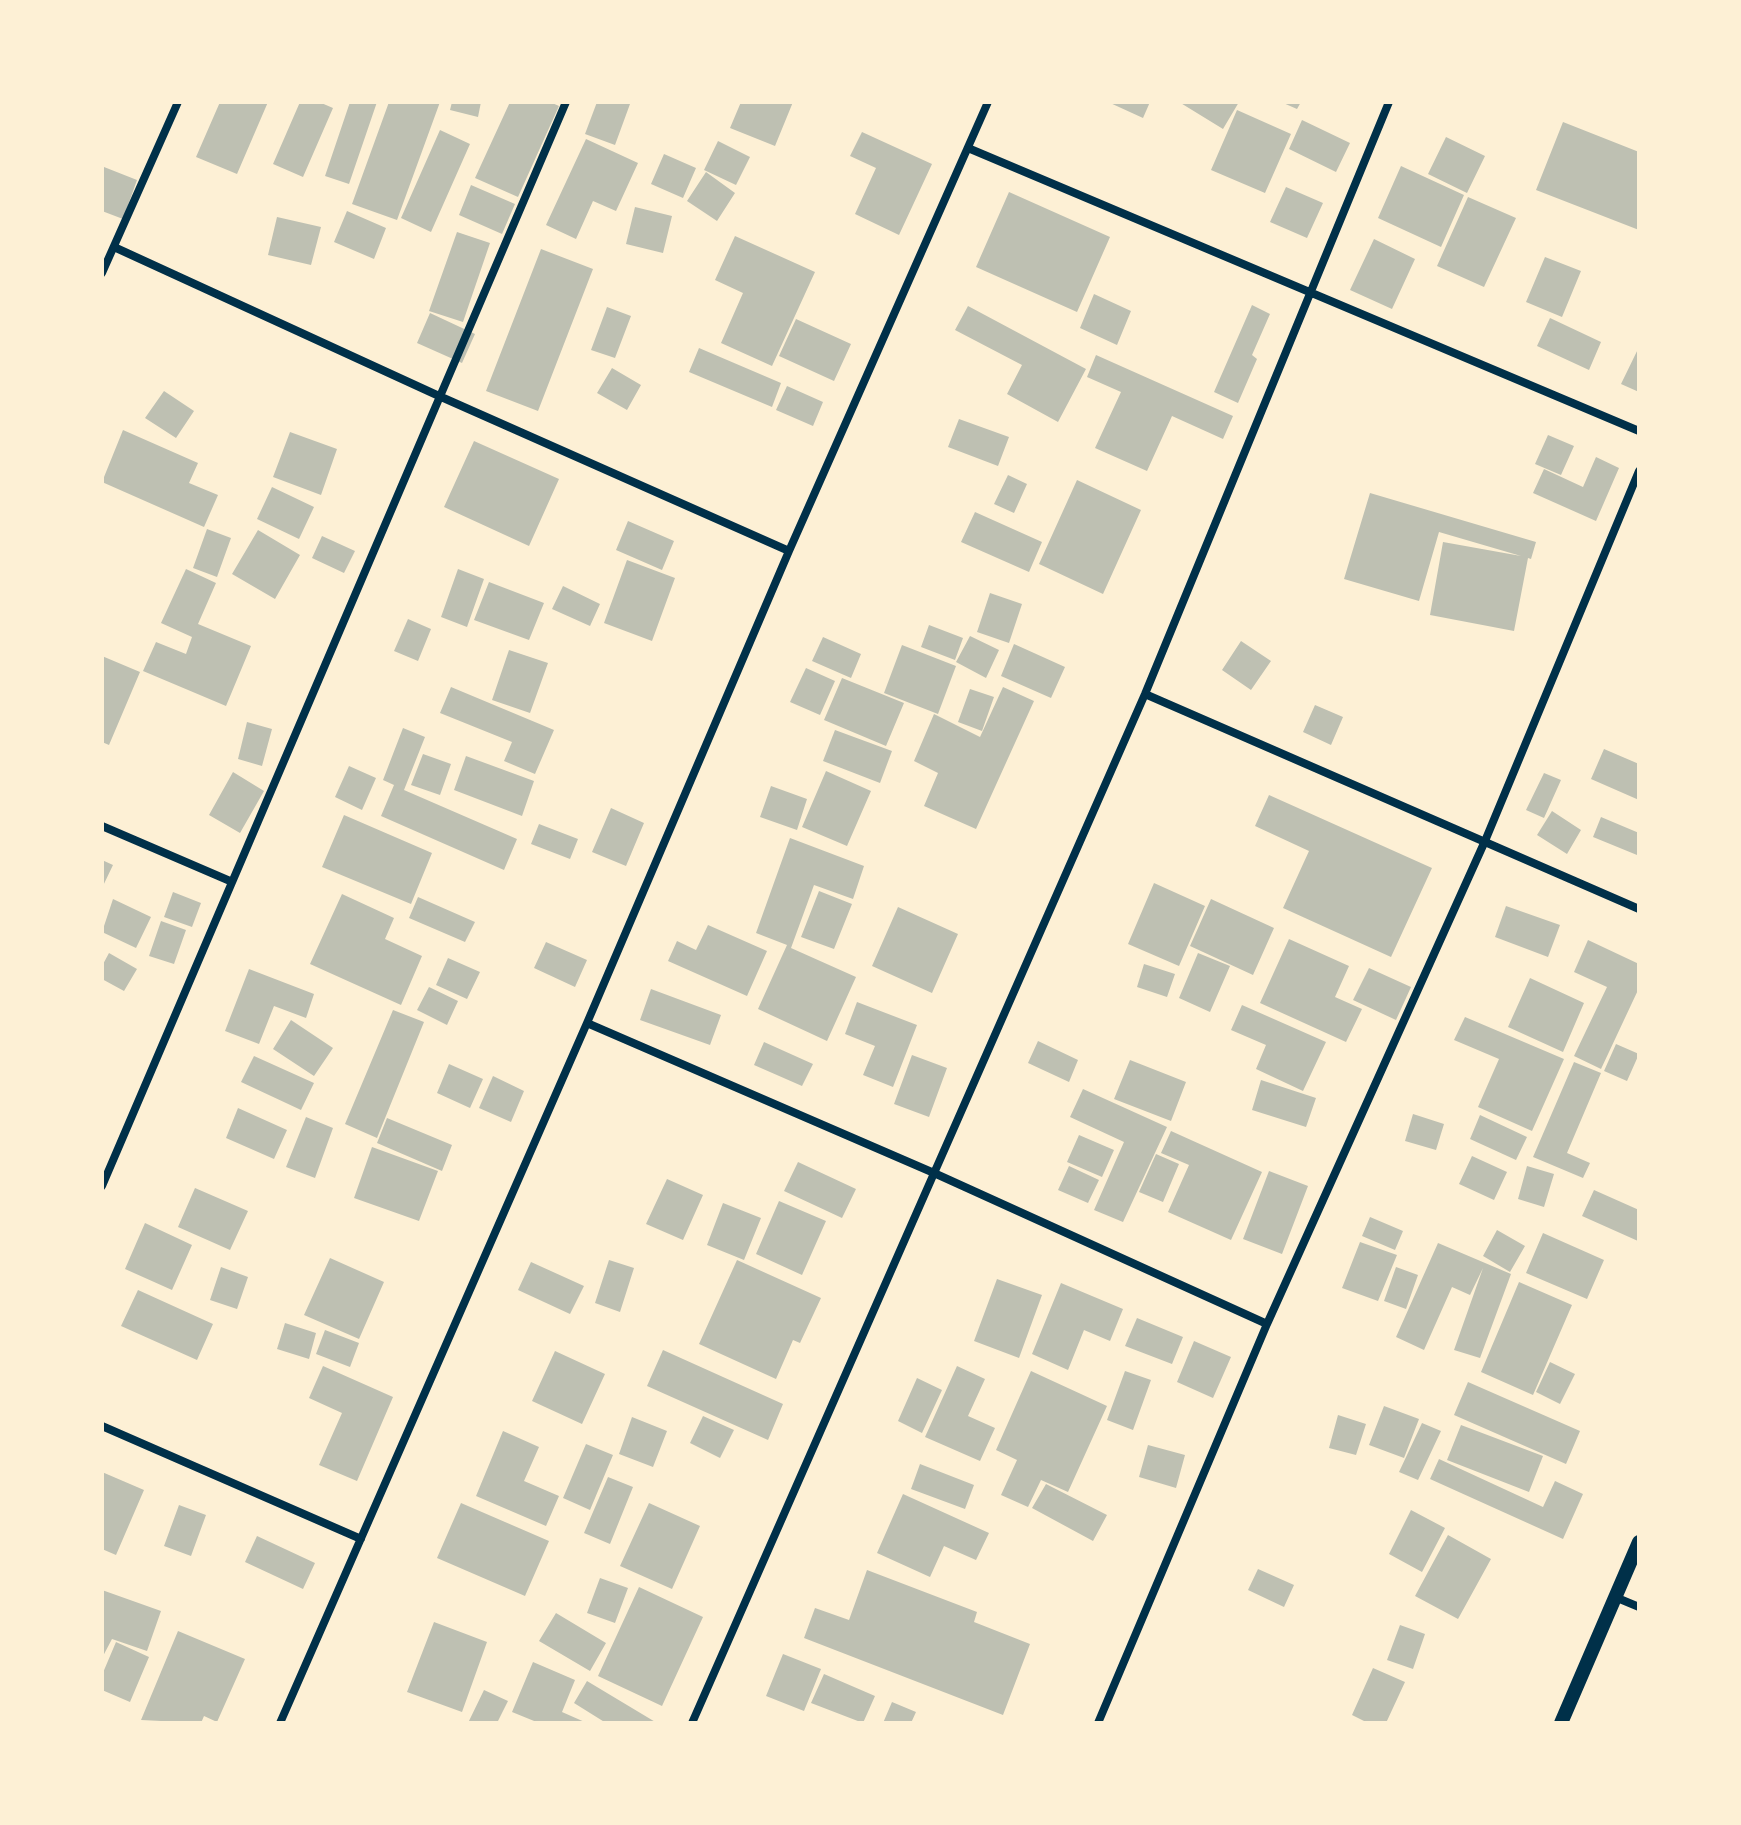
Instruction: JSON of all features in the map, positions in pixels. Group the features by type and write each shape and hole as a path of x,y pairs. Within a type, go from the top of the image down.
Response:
{"street":[{"path":"102,273 178,102"},
{"path":"102,1186 566,102"},
{"path":"280,1723 587,1023 789,551 988,102"},
{"path":"692,1723 1145,694 1389,102"},
{"path":"968,148 1639,431"},
{"path":"114,247 789,551"},
{"path":"1098,1723 1267,1324 1485,841 1639,471"},
{"path":"1145,694 1639,909"},
{"path":"102,826 230,881"},
{"path":"587,1023 934,1173 1267,1324"},
{"path":"102,1426 361,1539"},
{"path":"1561,1723 1639,1542"},
{"path":"1615,1597 1639,1607"}],"building":[{"path":"220,102 268,102 237,174 196,157"},
{"path":"300,102 319,102 333,108 303,177 273,164"},
{"path":"350,102 377,102 349,184 325,176"},
{"path":"389,102 440,102 397,220 352,204"},
{"path":"452,102 481,102 478,117 450,110"},
{"path":"510,102 550,102 559,106 518,197 475,178"},
{"path":"597,102 630,104 615,145 585,134"},
{"path":"741,102 793,102 775,146 730,128"},
{"path":"1108,102 1150,102 1143,118"},
{"path":"1179,102 1239,102 1223,129"},
{"path":"1281,102 1301,102 1297,109"},
{"path":"1237,110 1291,134 1265,193 1211,170"},
{"path":"1302,120 1350,143 1336,172 1289,149"},
{"path":"1563,122 1639,152 1639,230 1536,190"},
{"path":"440,130 470,144 431,232 401,218"},
{"path":"862,132 932,164 899,235 855,214 876,168 850,156"},
{"path":"1446,137 1485,156 1467,193 1428,174"},
{"path":"586,139 638,163 616,211 593,201 576,239 546,225"},
{"path":"718,141 750,157 736,185 704,170"},
{"path":"664,154 696,168 683,198 651,184"},
{"path":"1401,166 1464,195 1441,247 1378,218"},
{"path":"104,167 137,180 123,219 102,211"},
{"path":"706,172 735,193 717,221 687,201"},
{"path":"471,185 515,204 502,234 459,215"},
{"path":"1286,187 1323,203 1307,238 1270,222"},
{"path":"1009,192 1110,237 1077,312 976,267"},
{"path":"1468,197 1516,218 1484,287 1437,266"},
{"path":"635,207 672,216 663,253 626,244"},
{"path":"347,211 386,228 374,259 334,242"},
{"path":"277,217 321,227 311,265 268,255"},
{"path":"457,232 490,243 463,322 429,311"},
{"path":"735,236 815,272 772,366 721,343 743,293 715,280"},
{"path":"1374,239 1415,259 1392,309 1350,290"},
{"path":"541,249 593,269 538,411 486,391"},
{"path":"1545,257 1581,271 1562,317 1526,302"},
{"path":"1094,294 1131,311 1117,345 1080,328"},
{"path":"1252,305 1270,314 1252,355 1257,359 1238,403 1214,392"},
{"path":"968,306 1086,369 1058,422 1007,394 1022,365 955,330"},
{"path":"607,307 631,316 615,358 591,350"},
{"path":"430,313 475,334 462,363 417,343"},
{"path":"1550,318 1601,342 1589,370 1537,346"},
{"path":"796,319 851,344 834,381 779,356"},
{"path":"1639,347 1639,392 1621,384"},
{"path":"699,348 781,383 772,407 689,372"},
{"path":"1096,355 1233,416 1223,439 1172,416 1147,471 1095,448 1121,392 1087,377"},
{"path":"612,368 641,385 627,410 597,393"},
{"path":"787,386 823,402 813,426 776,410"},
{"path":"164,391 194,411 176,438 145,418"},
{"path":"959,419 1009,437 998,466 948,447"},
{"path":"123,430 198,463 189,483 218,495 204,527 102,482"},
{"path":"290,432 337,449 321,495 273,477"},
{"path":"1548,435 1574,446 1561,475 1535,464"},
{"path":"474,441 559,479 529,546 444,507"},
{"path":"1596,457 1619,468 1596,521 1533,493 1544,469 1583,487"},
{"path":"1008,475 1027,484 1014,513 994,504"},
{"path":"1077,480 1141,510 1103,594 1039,564"},
{"path":"272,487 314,507 299,539 257,519"},
{"path":"1370,493 1536,542 1531,559 1528,558 1514,631 1430,615 1443,542 1521,556 1439,532 1419,601 1344,579"},
{"path":"975,512 1042,542 1029,572 961,542"},
{"path":"628,521 674,541 662,570 616,550"},
{"path":"207,529 231,538 217,577 193,568"},
{"path":"258,530 300,555 275,599 232,574"},
{"path":"322,536 355,551 344,573 312,558"},
{"path":"627,560 675,578 652,641 604,623"},
{"path":"186,569 216,583 198,624 251,646 226,706 143,671 156,642 186,654 192,637 161,623"},
{"path":"458,569 484,579 467,627 441,617"},
{"path":"489,582 544,603 529,640 474,620"},
{"path":"563,586 600,604 590,626 552,609"},
{"path":"990,593 1022,604 1009,643 977,632"},
{"path":"408,619 431,629 418,661 394,651"},
{"path":"929,625 963,638 955,660 921,647"},
{"path":"970,636 999,650 986,678 956,662"},
{"path":"823,637 861,654 851,678 812,661"},
{"path":"1241,641 1271,661 1251,690 1222,670"},
{"path":"1014,644 1065,667 1051,698 1001,676"},
{"path":"902,645 956,666 938,714 884,693"},
{"path":"509,650 548,663 530,713 492,700"},
{"path":"102,656 140,672 109,745 102,742"},
{"path":"806,668 835,681 820,715 790,702"},
{"path":"842,678 904,703 886,746 824,720"},
{"path":"451,687 554,730 535,774 504,761 512,742 440,713"},
{"path":"1003,687 1034,701 976,829 924,806 938,773 914,761 934,714 980,737"},
{"path":"970,689 994,697 982,731 958,722"},
{"path":"1315,705 1343,717 1331,745 1303,732"},
{"path":"247,722 272,729 262,766 238,759"},
{"path":"403,728 425,737 404,790 517,839 504,870 381,816 394,785 383,780"},
{"path":"835,730 892,751 880,783 823,761"},
{"path":"1604,749 1639,764 1639,800 1591,779"},
{"path":"423,754 451,764 440,795 411,785"},
{"path":"466,756 534,781 522,816 454,790"},
{"path":"349,766 376,778 362,810 335,797"},
{"path":"826,771 871,791 847,846 802,827"},
{"path":"233,772 264,791 240,833 209,815"},
{"path":"1544,773 1561,780 1544,818 1526,810"},
{"path":"771,786 807,799 797,830 760,817"},
{"path":"1269,795 1432,868 1391,957 1283,908 1309,851 1255,826"},
{"path":"611,808 644,823 626,866 592,852"},
{"path":"1552,811 1581,830 1567,854 1537,835"},
{"path":"344,815 432,853 411,904 322,867"},
{"path":"1601,817 1639,833 1637,855 1593,837"},
{"path":"539,824 578,839 570,859 531,844"},
{"path":"790,838 864,866 853,899 814,885 791,948 856,977 827,1041 758,1009 787,945 756,933"},
{"path":"102,860 113,865 102,888"},
{"path":"1154,883 1205,906 1179,966 1128,944"},
{"path":"819,891 852,904 834,949 801,937"},
{"path":"173,892 201,903 192,927 164,917"},
{"path":"342,894 394,918 385,939 422,956 401,1005 310,964"},
{"path":"418,897 475,922 465,942 409,918"},
{"path":"113,899 151,917 136,948 102,932"},
{"path":"1211,899 1274,928 1253,975 1190,946"},
{"path":"1506,906 1560,925 1548,957 1495,937"},
{"path":"898,907 958,934 932,993 872,966"},
{"path":"161,921 186,930 174,964 149,956"},
{"path":"708,925 767,951 747,996 668,961 677,941 696,950"},
{"path":"1289,939 1349,966 1335,997 1362,1009 1346,1042 1260,1003"},
{"path":"1588,940 1639,964 1639,988 1601,1069 1574,1056 1607,987 1574,972"},
{"path":"546,942 587,960 575,987 534,968"},
{"path":"109,953 137,969 124,991 102,979 102,966"},
{"path":"1198,953 1230,966 1210,1012 1179,998"},
{"path":"448,958 480,972 467,999 436,985"},
{"path":"1144,964 1175,974 1167,997 1137,987"},
{"path":"1369,968 1411,987 1396,1020 1353,1000"},
{"path":"249,969 314,994 306,1018 274,1006 259,1044 225,1031"},
{"path":"1530,978 1584,1003 1563,1052 1508,1027"},
{"path":"429,987 458,1001 447,1025 417,1010"},
{"path":"651,989 721,1015 710,1045 640,1020"},
{"path":"857,1002 917,1025 893,1087 863,1075 875,1046 845,1034"},
{"path":"1242,1005 1326,1042 1303,1091 1256,1069 1266,1045 1231,1030"},
{"path":"393,1010 424,1022 377,1138 345,1124"},
{"path":"1465,1017 1564,1059 1532,1131 1478,1107 1499,1059 1454,1040"},
{"path":"291,1020 333,1048 314,1076 273,1049"},
{"path":"1038,1041 1078,1060 1069,1082 1028,1063"},
{"path":"764,1042 813,1064 802,1086 754,1065"},
{"path":"1616,1044 1639,1054 1627,1081 1604,1071"},
{"path":"912,1055 947,1068 929,1117 894,1104"},
{"path":"254,1056 314,1083 301,1110 241,1082"},
{"path":"1130,1060 1186,1082 1171,1121 1114,1099"},
{"path":"1574,1062 1601,1073 1567,1153 1590,1163 1583,1178 1533,1157"},
{"path":"449,1064 483,1079 470,1108 437,1093"},
{"path":"493,1076 524,1091 511,1122 479,1108"},
{"path":"1261,1080 1316,1098 1306,1127 1252,1110"},
{"path":"1083,1089 1167,1127 1123,1222 1094,1210 1124,1142 1070,1117"},
{"path":"238,1108 287,1130 274,1159 226,1138"},
{"path":"1413,1114 1444,1124 1436,1150 1405,1141"},
{"path":"1480,1115 1527,1137 1516,1160 1470,1139"},
{"path":"306,1117 333,1128 315,1178 286,1167"},
{"path":"387,1118 452,1145 442,1171 377,1143"},
{"path":"1171,1131 1262,1172 1231,1240 1168,1212 1189,1165 1161,1153"},
{"path":"1079,1135 1114,1150 1102,1177 1067,1162"},
{"path":"372,1147 438,1171 419,1221 354,1198"},
{"path":"1156,1154 1179,1164 1163,1202 1139,1192"},
{"path":"1472,1156 1507,1172 1494,1200 1459,1184"},
{"path":"798,1162 856,1189 842,1218 784,1191"},
{"path":"1069,1166 1099,1180 1088,1203 1058,1190"},
{"path":"1527,1166 1554,1174 1544,1207 1518,1199"},
{"path":"1269,1171 1308,1186 1282,1254 1243,1239"},
{"path":"667,1179 703,1195 683,1240 646,1224"},
{"path":"195,1188 248,1211 230,1250 178,1227"},
{"path":"1594,1190 1639,1210 1638,1241 1582,1216"},
{"path":"779,1201 826,1221 802,1275 756,1254"},
{"path":"723,1203 761,1218 744,1260 707,1245"},
{"path":"1370,1217 1403,1231 1395,1250 1362,1236"},
{"path":"145,1223 192,1245 172,1290 125,1269"},
{"path":"1497,1230 1525,1246 1510,1272 1483,1256"},
{"path":"1543,1233 1604,1260 1587,1299 1526,1273"},
{"path":"1360,1242 1397,1255 1378,1301 1342,1288"},
{"path":"1438,1243 1511,1274 1480,1358 1454,1350 1483,1268 1470,1295 1452,1287 1424,1350 1396,1337"},
{"path":"330,1258 384,1282 359,1339 304,1315"},
{"path":"609,1260 634,1268 620,1312 595,1303"},
{"path":"737,1260 821,1298 800,1343 793,1340 776,1379 699,1344"},
{"path":"531,1262 584,1286 570,1314 518,1290"},
{"path":"221,1267 248,1277 237,1309 210,1300"},
{"path":"1396,1267 1418,1275 1406,1309 1384,1301"},
{"path":"997,1279 1042,1295 1019,1358 974,1341"},
{"path":"1519,1282 1572,1305 1533,1395 1481,1372"},
{"path":"1061,1283 1123,1309 1110,1341 1084,1330 1068,1370 1032,1354"},
{"path":"138,1290 213,1324 197,1360 121,1326"},
{"path":"1137,1318 1183,1337 1172,1364 1125,1346"},
{"path":"285,1323 316,1333 309,1359 277,1349"},
{"path":"325,1330 359,1343 350,1367 316,1354"},
{"path":"1194,1341 1231,1357 1213,1398 1177,1382"},
{"path":"663,1350 783,1404 768,1440 647,1386"},
{"path":"555,1351 605,1374 582,1424 532,1401"},
{"path":"1550,1362 1575,1374 1560,1404 1536,1392"},
{"path":"323,1366 393,1397 357,1481 319,1465 342,1413 309,1398"},
{"path":"957,1366 985,1379 968,1416 995,1428 980,1461 925,1437"},
{"path":"1031,1371 1107,1406 1068,1492 1041,1480 1028,1507 1001,1495 1017,1460 996,1450"},
{"path":"1125,1371 1151,1380 1133,1430 1107,1420"},
{"path":"917,1378 942,1390 922,1433 898,1421"},
{"path":"1468,1382 1580,1431 1566,1464 1454,1415"},
{"path":"1384,1406 1419,1419 1404,1458 1369,1445"},
{"path":"1338,1415 1366,1424 1356,1455 1329,1448"},
{"path":"703,1416 734,1430 720,1458 690,1443"},
{"path":"632,1417 667,1431 653,1467 619,1454"},
{"path":"1422,1423 1441,1431 1418,1480 1399,1472"},
{"path":"1461,1425 1543,1456 1529,1492 1447,1460"},
{"path":"503,1431 539,1447 524,1481 559,1496 546,1526 476,1496"},
{"path":"586,1444 613,1455 590,1510 563,1498"},
{"path":"1148,1445 1185,1455 1176,1488 1139,1477"},
{"path":"1439,1459 1543,1507 1555,1481 1583,1494 1563,1539 1430,1479"},
{"path":"920,1464 974,1485 965,1509 911,1489"},
{"path":"102,1472 144,1490 116,1555 102,1549"},
{"path":"608,1477 633,1487 610,1544 584,1533"},
{"path":"1046,1484 1107,1515 1093,1541 1032,1508"},
{"path":"903,1494 989,1533 976,1560 944,1546 930,1577 877,1553"},
{"path":"461,1503 549,1541 525,1596 437,1558"},
{"path":"649,1503 700,1526 672,1589 620,1566"},
{"path":"179,1505 206,1515 191,1556 164,1546"},
{"path":"1411,1510 1445,1528 1422,1572 1389,1554"},
{"path":"1448,1535 1491,1559 1458,1619 1415,1596"},
{"path":"257,1536 315,1563 303,1589 245,1562"},
{"path":"1258,1569 1294,1585 1284,1607 1248,1590"},
{"path":"867,1570 977,1612 974,1622 1030,1644 1003,1715 804,1638 815,1608 849,1620"},
{"path":"600,1578 628,1588 615,1623 587,1613"},
{"path":"639,1587 703,1617 662,1706 598,1676"},
{"path":"102,1590 161,1611 147,1651 112,1639 102,1658"},
{"path":"556,1613 606,1643 590,1671 539,1641"},
{"path":"434,1622 487,1642 462,1712 407,1692"},
{"path":"1400,1625 1425,1634 1413,1669 1387,1660"},
{"path":"178,1631 245,1659 217,1722 204,1716 201,1723 141,1720"},
{"path":"116,1642 149,1657 130,1702 102,1690 102,1675"},
{"path":"783,1654 821,1669 804,1711 766,1696"},
{"path":"533,1662 575,1680 562,1712 587,1723 539,1723 512,1712"},
{"path":"1373,1668 1405,1682 1386,1723 1368,1723 1352,1715"},
{"path":"824,1674 875,1696 863,1723 811,1703"},
{"path":"587,1681 657,1723 606,1723 574,1703"},
{"path":"484,1690 508,1701 497,1723 468,1723"},
{"path":"892,1702 916,1712 911,1723 883,1723"}]}
